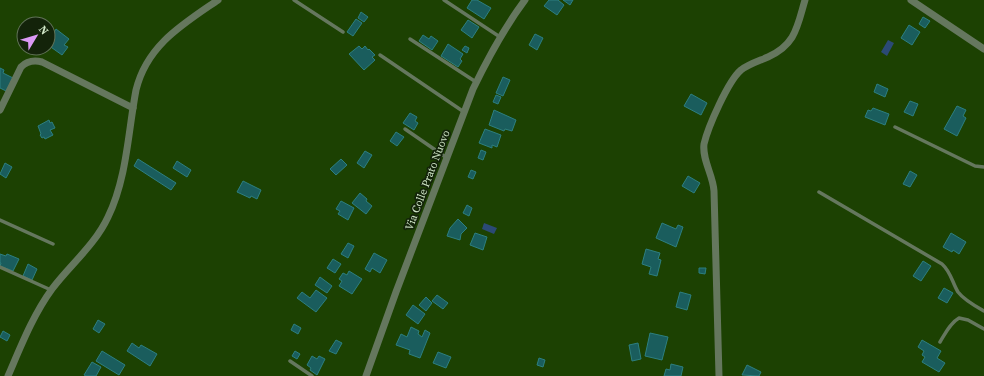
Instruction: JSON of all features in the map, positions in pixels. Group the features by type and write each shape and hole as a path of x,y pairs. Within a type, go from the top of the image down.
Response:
{"street":[{"path":"8,376 34,316 51,290 100,232 109,215 121,180 126,157 138,81 150,56 172,33 218,0"},
{"name":"Via Colle Prato Nuovo","path":"366,376 476,82 500,37 524,0"},
{"path":"719,376 714,191 712,177 705,155 704,144 730,82 742,69 786,46 795,31 805,0"},
{"path":"911,0 984,49"},
{"path":"0,110 21,67 27,62 35,61 42,62 133,108"}],"lane":[{"path":"294,0 343,32"},
{"path":"444,0 500,37"},
{"path":"410,39 476,82"},
{"path":"380,55 465,112"},
{"path":"895,127 975,166 984,167"},
{"path":"405,129 447,158"},
{"path":"819,192 942,264 948,270 960,294 984,311"},
{"path":"0,220 53,244"},
{"path":"0,267 51,290"},
{"path":"940,342 951,325 959,318 968,320 984,329"},
{"path":"290,361 312,376"}],"water":[{"path":"888,40 894,43 887,56 881,52"},
{"path":"484,223 497,228 494,234 482,229"}],"building":[{"path":"472,0 477,0 491,8 484,19 467,8"},
{"path":"549,0 558,0 564,5 557,15 544,6"},
{"path":"563,0 573,0 570,5"},
{"path":"361,12 368,17 364,22 358,18"},
{"path":"923,17 930,21 925,28 919,24"},
{"path":"356,19 362,23 353,36 347,32"},
{"path":"468,20 479,27 472,38 461,30"},
{"path":"909,25 920,32 912,45 901,38"},
{"path":"56,29 69,39 64,45 68,47 62,55 56,51"},
{"path":"535,34 543,38 537,50 529,45"},
{"path":"423,35 429,39 431,36 438,41 432,50 419,41"},
{"path":"448,44 463,54 460,59 462,61 458,67 441,56"},
{"path":"359,46 362,49 365,46 375,55 372,57 375,60 364,70 349,54"},
{"path":"465,46 469,48 467,53 462,50"},
{"path":"0,68 4,70 3,73 13,78 6,91 0,88"},
{"path":"503,77 510,80 503,96 496,93"},
{"path":"877,84 888,89 885,97 874,92"},
{"path":"691,94 707,103 701,115 684,106"},
{"path":"496,95 501,97 498,104 493,102"},
{"path":"910,101 918,104 913,116 904,112"},
{"path":"957,106 966,110 963,116 966,118 957,136 944,129"},
{"path":"873,108 889,114 885,125 865,117 868,110 871,111"},
{"path":"494,110 516,120 512,131 505,129 504,131 489,125"},
{"path":"410,113 417,117 415,121 418,123 414,130 403,123"},
{"path":"49,120 55,128 50,130 53,135 45,139 40,135 38,126"},
{"path":"485,129 501,135 497,147 492,145 492,148 479,143"},
{"path":"396,132 404,137 397,146 390,141"},
{"path":"481,150 486,152 483,160 478,158"},
{"path":"365,151 372,155 364,168 357,163"},
{"path":"138,159 176,183 171,190 134,166"},
{"path":"341,159 347,165 336,175 330,169"},
{"path":"177,161 191,170 187,177 173,168"},
{"path":"5,163 12,167 6,178 0,174"},
{"path":"471,170 476,172 473,179 468,177"},
{"path":"910,171 917,175 910,187 903,184"},
{"path":"688,176 700,183 694,193 682,186"},
{"path":"243,181 261,190 257,199 251,196 250,198 237,192"},
{"path":"360,193 372,206 366,214 352,203"},
{"path":"341,201 354,208 348,220 338,214 340,211 336,209"},
{"path":"467,205 472,208 469,216 463,213"},
{"path":"458,219 467,228 461,234 460,240 447,236 450,228"},
{"path":"662,223 676,229 678,225 683,227 676,247 656,238"},
{"path":"475,233 487,237 483,250 470,245"},
{"path":"951,233 966,242 959,254 953,250 952,252 943,247"},
{"path":"348,243 354,246 348,258 341,254"},
{"path":"646,249 660,253 658,259 661,260 657,276 649,274 651,267 642,264"},
{"path":"374,253 387,260 380,273 372,268 370,272 365,269"},
{"path":"0,254 6,256 7,254 19,259 13,271 0,266"},
{"path":"333,259 341,264 335,273 327,268"},
{"path":"923,261 931,266 921,281 913,276"},
{"path":"28,264 37,269 32,280 23,276"},
{"path":"699,268 706,268 705,274 699,273"},
{"path":"349,271 362,279 352,294 339,286 342,281 339,279 343,273 347,275"},
{"path":"320,277 332,286 327,293 315,285"},
{"path":"944,288 953,293 947,303 938,298"},
{"path":"316,290 327,298 316,312 297,298 302,292 310,298"},
{"path":"680,292 691,295 687,310 676,307"},
{"path":"437,295 448,303 443,309 432,301"},
{"path":"426,297 432,303 426,311 419,305"},
{"path":"413,305 425,314 418,324 406,315"},
{"path":"98,320 105,324 99,333 93,329"},
{"path":"294,324 301,328 298,334 291,330"},
{"path":"411,327 419,331 418,334 422,337 425,330 430,333 420,358 409,354 410,350 396,345 401,334 407,337"},
{"path":"3,331 10,335 7,341 0,337"},
{"path":"650,333 668,337 662,360 645,356"},
{"path":"336,340 342,343 336,354 329,351"},
{"path":"922,340 941,351 937,358 945,363 939,372 922,362 925,357 922,355 924,351 918,347"},
{"path":"132,343 139,348 141,345 157,354 150,366 127,351"},
{"path":"638,343 641,359 632,361 629,345"},
{"path":"102,351 125,365 119,375 96,361"},
{"path":"295,351 300,354 297,359 292,356"},
{"path":"438,352 451,357 446,368 433,363"},
{"path":"312,356 317,359 319,356 325,359 317,375 310,370 311,368 307,365"},
{"path":"539,358 545,360 543,367 537,365"},
{"path":"92,362 101,367 96,376 84,375"},
{"path":"671,364 683,367 681,376 664,376 666,369 670,370"},
{"path":"747,365 761,372 759,376 742,375"}]}
